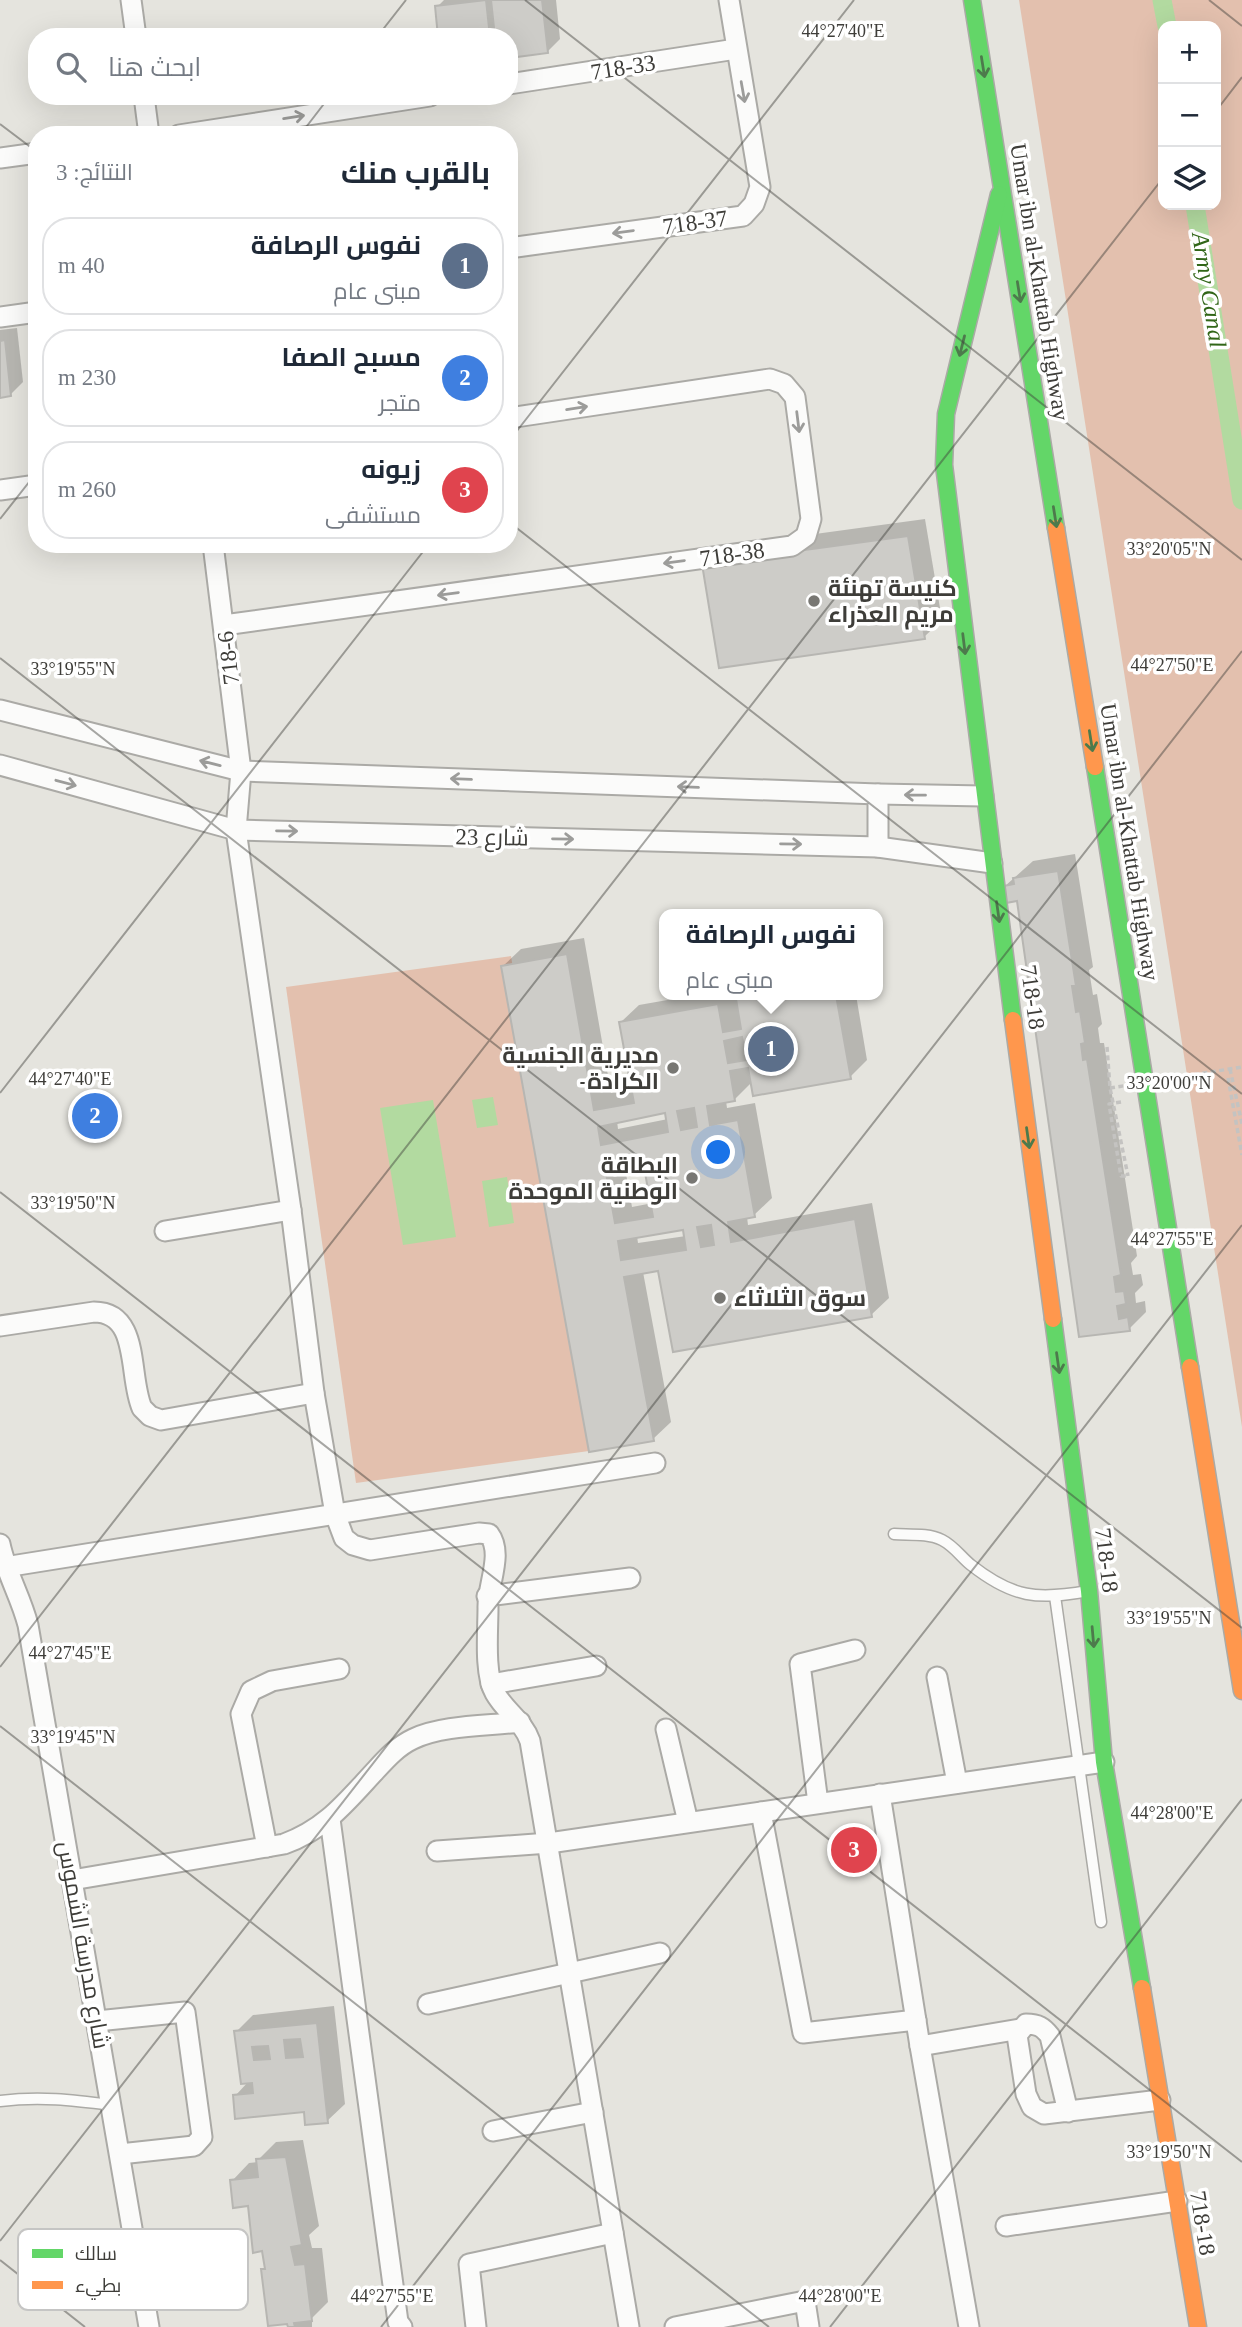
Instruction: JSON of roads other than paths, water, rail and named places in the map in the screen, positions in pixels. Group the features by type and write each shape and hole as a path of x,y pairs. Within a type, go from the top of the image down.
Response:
{"main road":[{"name":"Umar ibn al-Khattab Highway","path":"972,0 1242,1690"},
{"name":"718-18","path":"1002,185 954,377 947,414 944,465 951,541 992,863 1089,1591 1104,1762 1198,2327"}],"street":[{"path":"131,0 135,28"},
{"name":"718-37","path":"518,247 743,216 754,204 760,187 729,0"},
{"name":"718-33","path":"518,83 736,50"},
{"path":"145,105 148,126"},
{"path":"236,126 372,105"},
{"path":"0,158 28,154"},
{"path":"0,317 28,313"},
{"name":"718-38","path":"224,625 792,546 806,536 811,519 795,397 784,384 770,379 518,417"},
{"path":"0,490 28,486"},
{"name":"718-6","path":"214,553 241,771 236,830 291,1210 314,1394 335,1514 344,1538 353,1545 370,1550 479,1532 489,1534 495,1541 495,1559 488,1596"},
{"path":"0,710 241,771 984,796"},
{"name":"شارع 23","path":"0,765 236,830 878,847 992,863"},
{"path":"878,794 878,847"},
{"path":"165,1231 291,1210"},
{"path":"0,1326 94,1312 115,1317 127,1335 142,1408 150,1416 161,1420 314,1394"},
{"path":"5,1567 655,1463"},
{"name":"شارع مدرسة الشموس","path":"0,1544 5,1567 28,1625 133,2229"},
{"path":"629,2327 530,1741 520,1722 498,1698 491,1684 488,1596 630,1578"},
{"path":"818,1803 800,1664 855,1650"},
{"path":"491,1684 596,1666"},
{"path":"267,1847 241,1713 251,1691 272,1681 339,1669"},
{"path":"937,1677 957,1783"},
{"path":"72,1880 267,1847 301,1838 330,1819 390,1755 412,1739 438,1731 520,1722"},
{"path":"666,1729 688,1822"},
{"path":"437,1851 549,1843 1104,1762"},
{"path":"880,1794 969,2327"},
{"path":"761,1812 803,2033 916,2021"},
{"path":"330,1819 398,2322 402,2327"},
{"path":"428,2004 660,1953"},
{"path":"97,2021 185,2012 202,2137 194,2146 120,2154"},
{"path":"1068,2112 1050,2036 1036,2024 1026,2024 1017,2035 1026,2094 1032,2107 1044,2114 1068,2112 1160,2100"},
{"path":"920,2046 1020,2029"},
{"path":"493,2131 593,2112"},
{"path":"1006,2226 1177,2201"},
{"path":"476,2327 469,2264 613,2233"},
{"path":"675,2327 805,2301 809,2327"}],"lane":[{"path":"894,1534 932,1536 942,1540 971,1565 1000,1583 1030,1596 1055,1596 1089,1591"},
{"path":"1055,1596 1101,1922"},
{"path":"0,2101 31,2097 60,2098 112,2105"}],"waterway":[{"name":"Army Canal","path":"1162,0 1166,21"},
{"name":"Army Canal","path":"1196,210 1242,500"}],"place":[{"name":"كنيسة تهنئة مريم العذراء","path":"814,601"},
{"name":"نفوس الرصافة","path":"771,1049"},
{"name":"مديرية الجنسية -الكرادة","path":"673,1068"},
{"name":"مسبح الصفا","path":"95,1116"},
{"name":"البطاقة الوطنية الموحدة","path":"692,1178"},
{"name":"سوق الثلاثاء","path":"720,1298"},
{"name":"زيونه","path":"854,1850"}]}
